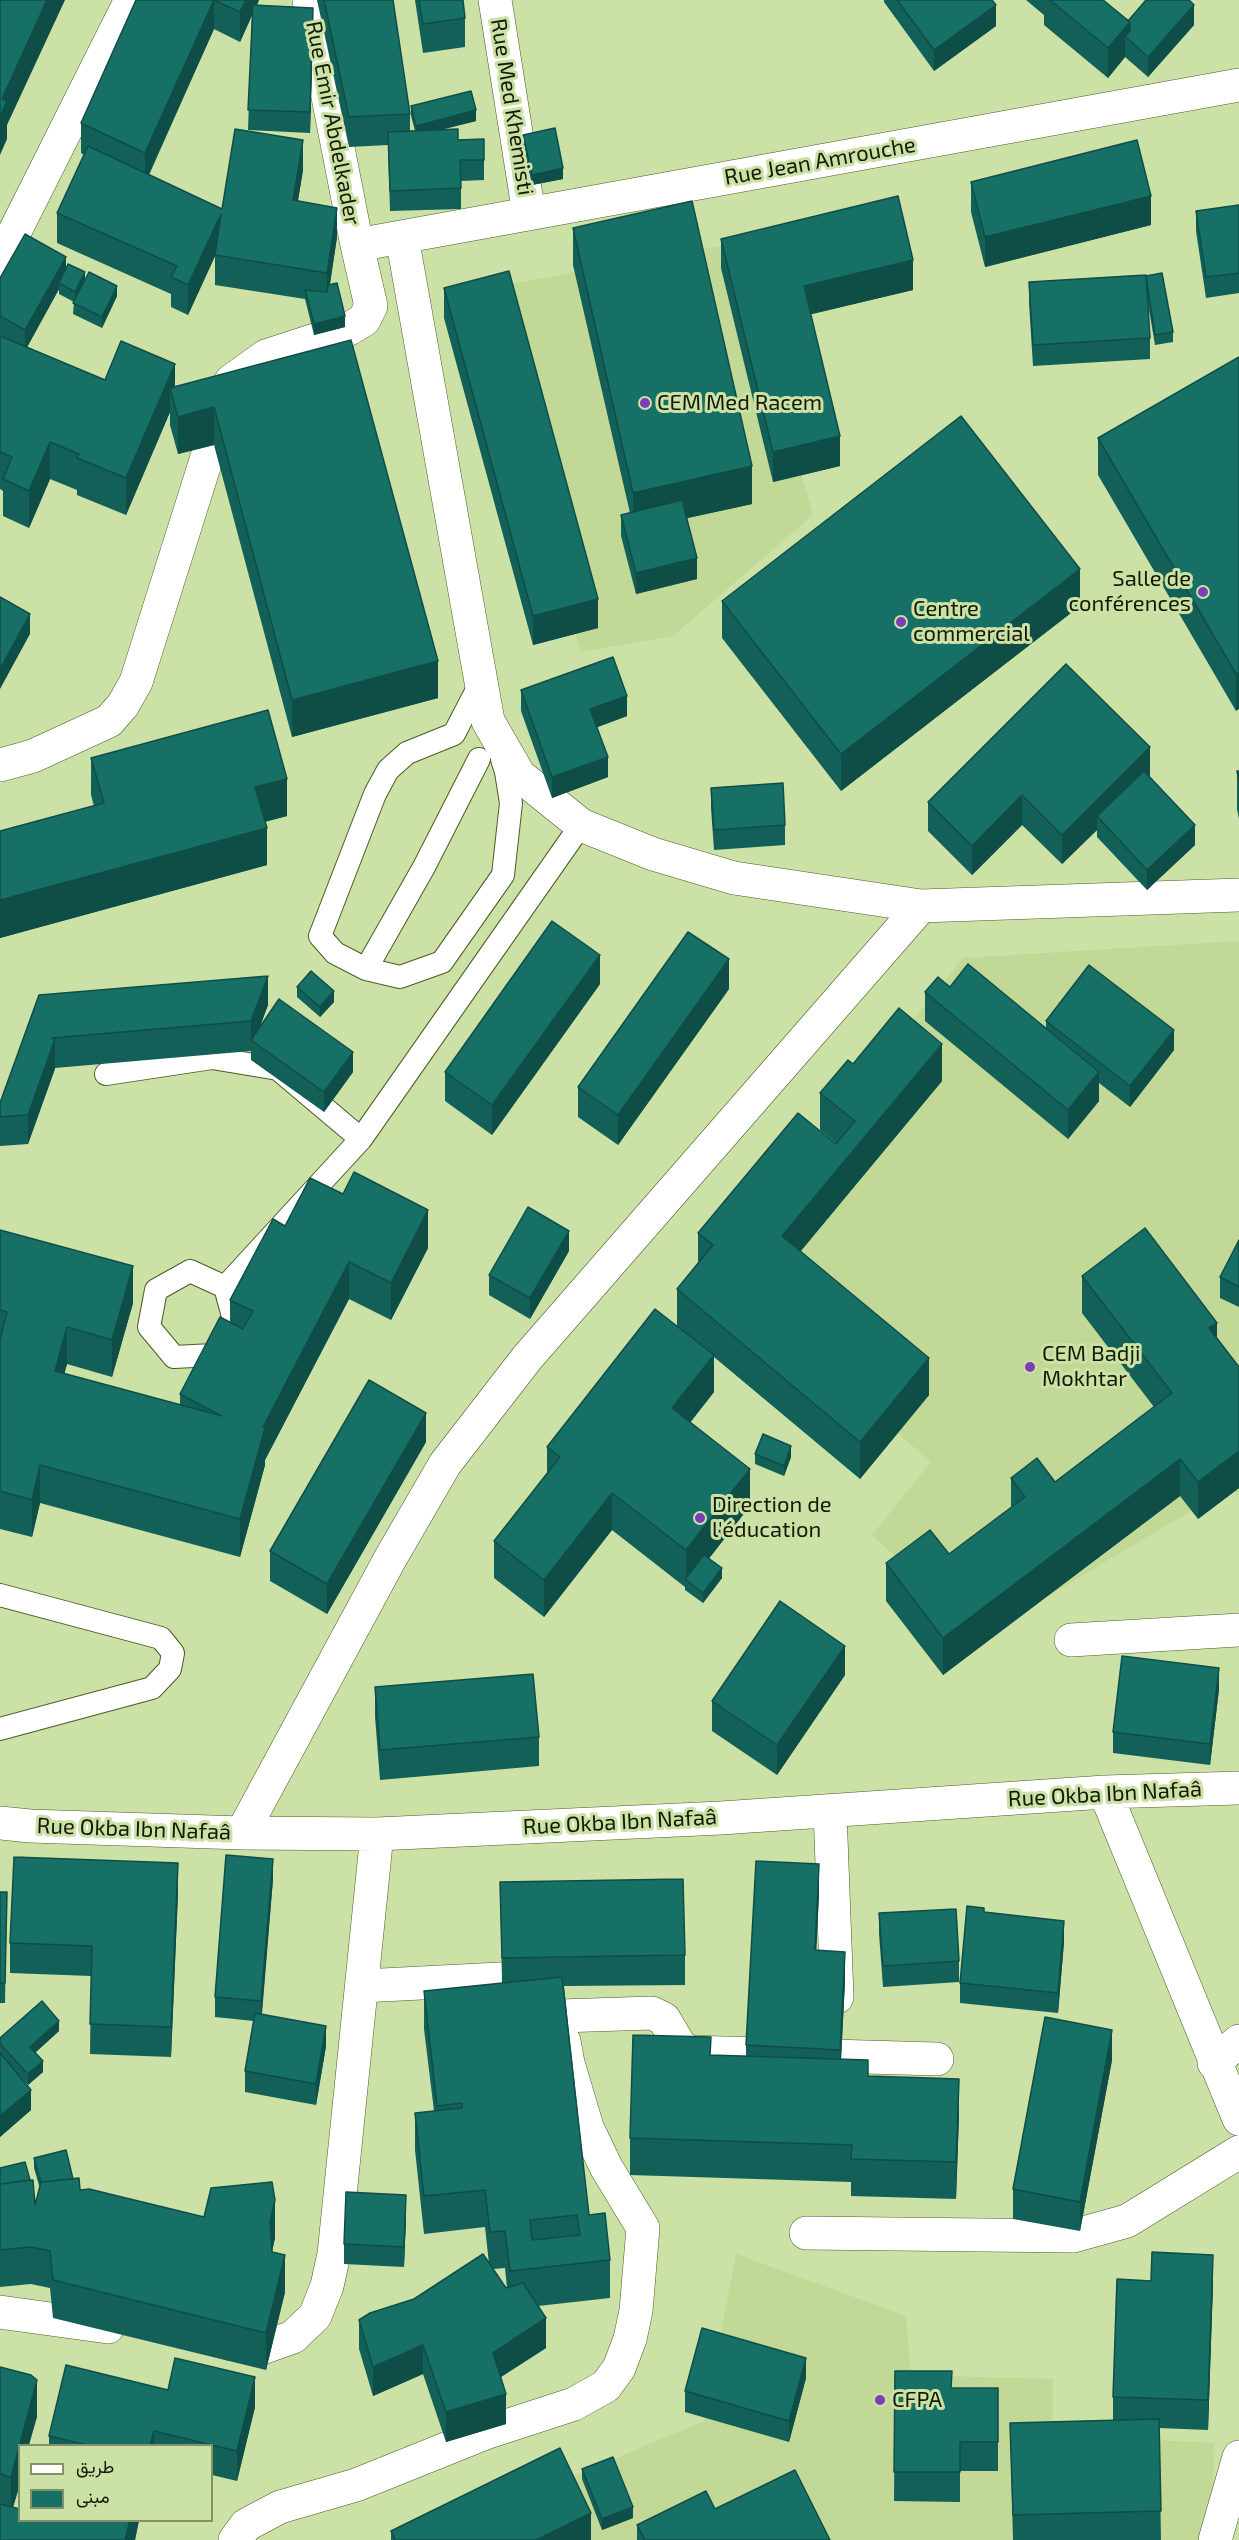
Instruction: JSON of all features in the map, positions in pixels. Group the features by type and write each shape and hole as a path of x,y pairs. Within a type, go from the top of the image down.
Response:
{"street":[{"path":"0,261 131,0"},
{"name":"Rue Emir Abdelkader","path":"0,765 33,756 109,721 123,705 136,682 231,381 266,356 349,329 364,320 371,306 309,0"},
{"name":"Rue Med Khemisti","path":"495,0 529,214"},
{"name":"Rue Jean Amrouche","path":"357,245 1239,85"},
{"path":"402,237 488,722 519,775 581,825 653,854 734,878 921,906 1239,895"},
{"path":"242,1833 368,1599 445,1464 527,1358 921,906"},
{"path":"1071,1640 1239,1630"},
{"name":"Rue Okba Ibn Nafaâ","path":"0,1823 242,1833 377,1834 830,1811 1105,1792 1239,1788"},
{"path":"1105,1792 1214,2063 1239,2119"},
{"path":"830,1811 840,2056"},
{"path":"205,2340 262,2348 293,2337 315,2316 327,2286 334,2254 377,1834"},
{"path":"235,2540 246,2525 280,2507 356,2485 488,2432 574,2404 606,2386 619,2368 630,2339 636,2311 643,2228 606,2167 586,2127 568,2063 560,2016 544,1990 533,1981 519,1978 362,1986"},
{"path":"560,2016 652,2013 663,2019 680,2046 689,2052 937,2058"},
{"path":"1214,2063 1239,2041"},
{"path":"806,2233 1073,2236 1128,2221 1239,2152"},
{"path":"0,2312 137,2331"},
{"path":"1215,2540 1239,2457"}],"lane":[{"path":"481,682 454,734 407,753 388,770 375,794 320,936 335,953 366,969 399,977 442,963 503,875 511,803 506,772 488,722"},
{"path":"454,734 479,759 506,772"},
{"path":"366,969 424,867 479,759"},
{"path":"225,1287 361,1139 581,825"},
{"path":"106,1074 212,1058 278,1069 361,1139"},
{"path":"133,1284 156,1290 190,1271 225,1287"},
{"path":"156,1290 149,1327 174,1357 213,1355 235,1324 225,1287"},
{"path":"0,1595 160,1638 173,1653 170,1669 152,1688 0,1729"}],"shaded area":[{"name":"CEM Med Racem","path":"737,243 813,515 673,636 581,652 477,290"},
{"name":"CEM Badji Mokhtar","path":"1239,941 1239,1494 1229,1488 981,1636 872,1535 931,1462 710,1271 963,958"},
{"name":"CFPA","path":"736,2254 906,2316 911,2375 1053,2379 1052,2435 1214,2443 1212,2540 422,2540 704,2421"}],"building":[{"path":"0,0 47,0 2,99 7,101 0,117"},
{"path":"136,0 214,0 145,153 81,123"},
{"path":"214,0 246,0 240,12"},
{"path":"324,0 393,0 410,114 349,117"},
{"path":"419,0 463,0 465,18 423,24"},
{"path":"897,0 992,0 996,5 934,50"},
{"path":"1050,0 1103,0 1130,22 1108,48"},
{"path":"1146,0 1189,0 1194,5 1148,57 1125,36 1130,31 1128,21"},
{"path":"253,5 313,8 310,112 248,110"},
{"path":"471,91 476,110 416,126 411,106"},
{"path":"555,128 563,168 532,175 523,135"},
{"path":"235,129 303,140 293,200 337,208 327,273 215,255 221,214 188,285 171,277 177,266 57,213 88,146 222,209"},
{"path":"458,129 458,140 484,139 484,160 460,160 461,188 390,191 388,132"},
{"path":"1137,140 1151,196 985,237 971,182"},
{"path":"898,196 913,260 804,286 840,436 773,452 721,239"},
{"path":"692,201 752,466 633,493 573,228"},
{"path":"1239,205 1239,273 1206,277 1196,211"},
{"path":"25,234 66,257 25,330 0,316 0,278"},
{"path":"68,264 85,272 75,292 59,283"},
{"path":"509,271 598,599 533,616 444,288"},
{"path":"89,272 117,286 102,317 73,303"},
{"path":"1162,273 1173,332 1155,335 1146,276"},
{"path":"1146,275 1150,338 1033,345 1029,282"},
{"path":"337,283 345,316 314,324 305,290 327,292 328,285"},
{"path":"0,336 105,380 121,341 175,364 126,478 77,458 79,454 50,442 29,491 3,479 12,457 0,452"},
{"path":"351,340 438,661 292,700 214,407 178,417 170,388"},
{"name":"Salle de conférences","path":"1239,357 1239,672 1236,674 1098,438"},
{"name":"Centre commercial","path":"961,416 1080,569 841,754 722,601"},
{"path":"682,500 697,558 636,573 621,515"},
{"path":"0,597 30,614 0,669"},
{"path":"613,657 627,696 590,709 608,757 552,777 521,690"},
{"path":"1066,664 1150,747 1062,835 1022,795 972,846 928,802"},
{"path":"268,710 287,779 255,787 267,828 0,900 0,831 104,803 91,758"},
{"path":"1144,771 1195,825 1147,870 1097,816"},
{"path":"783,783 785,825 714,830 711,788"},
{"path":"552,921 600,955 492,1105 445,1072"},
{"path":"688,932 729,959 618,1115 578,1087"},
{"path":"968,964 1099,1072 1068,1110 925,992 938,977 950,987"},
{"path":"1089,965 1174,1030 1130,1086 1046,1021"},
{"path":"311,971 334,991 320,1007 297,987"},
{"path":"268,976 251,1021 52,1038 55,1039 28,1115 0,1117 0,1103 39,995"},
{"path":"279,999 353,1052 324,1092 251,1040"},
{"path":"899,1008 942,1044 782,1236 929,1358 860,1442 677,1289 713,1245 698,1233 798,1113 836,1144 855,1121 820,1093 848,1060 853,1064"},
{"path":"354,1172 428,1210 391,1283 349,1262 263,1427 265,1428 240,1519 40,1465 32,1500 0,1491 0,1339 7,1312 0,1310 0,1230 133,1266 112,1340 67,1327 55,1371 222,1416 180,1394 220,1317 243,1329 253,1311 230,1300 273,1219 285,1226 310,1178 343,1194"},
{"path":"528,1207 569,1231 530,1298 489,1275"},
{"path":"1145,1228 1217,1323 1209,1328 1239,1367 1239,1451 1198,1482 1180,1459 943,1638 886,1563 930,1530 949,1554 1025,1497 1011,1478 1037,1458 1055,1482 1172,1393 1082,1276"},
{"path":"1239,1240 1239,1287 1220,1277"},
{"path":"655,1309 714,1355 672,1408 750,1469 686,1550 612,1493 544,1580 494,1541 560,1457 547,1447"},
{"path":"369,1380 426,1413 327,1584 270,1551"},
{"path":"763,1434 791,1446 784,1466 755,1454"},
{"path":"704,1555 722,1568 703,1593 685,1579"},
{"path":"780,1601 845,1646 777,1745 712,1701"},
{"path":"1122,1656 1219,1668 1210,1744 1113,1732"},
{"path":"533,1674 539,1737 380,1750 375,1687"},
{"path":"226,1855 273,1859 261,2001 215,1997"},
{"path":"14,1857 178,1863 171,2027 90,2024 92,1946 10,1943"},
{"path":"756,1861 819,1864 815,1950 845,1952 840,2050 746,2045"},
{"path":"683,1879 685,1955 502,1958 500,1882"},
{"path":"0,1892 7,1892 5,1983 0,1983"},
{"path":"967,1906 984,1908 984,1912 1064,1921 1058,1993 960,1983"},
{"path":"956,1909 959,1961 883,1966 879,1913"},
{"path":"562,1977 589,2215 605,2213 610,2260 510,2271 505,2231 490,2232 485,2190 424,2196 415,2113 462,2108 462,2103 437,2106 424,1991","holes":["577,2215 580,2235 532,2240 530,2220"]},
{"path":"42,2001 59,2021 30,2047 43,2061 28,2074 0,2044 0,2038"},
{"path":"255,2013 326,2026 316,2084 245,2071"},
{"path":"1045,2017 1112,2030 1080,2202 1013,2189"},
{"path":"633,2035 711,2037 710,2055 868,2060 868,2076 959,2079 956,2162 851,2159 852,2145 630,2138"},
{"path":"0,2053 31,2090 0,2116"},
{"path":"66,2150 73,2179 41,2183 34,2158"},
{"path":"25,2162 30,2180 0,2184 0,2168"},
{"path":"79,2178 80,2190 89,2189 204,2217 211,2188 272,2182 275,2200 270,2222 272,2252 285,2255 266,2333 53,2280 50,2251 31,2247 0,2250 0,2184 33,2180 35,2205 41,2182"},
{"path":"346,2192 406,2195 404,2247 344,2244"},
{"path":"1152,2252 1213,2255 1208,2400 1113,2397 1117,2279 1151,2281"},
{"path":"483,2254 506,2288 523,2283 546,2318 493,2353 506,2394 446,2412 423,2345 373,2367 359,2320 370,2313 414,2299"},
{"path":"702,2328 806,2358 789,2421 685,2391"},
{"path":"175,2358 255,2377 237,2451 154,2431 150,2444 83,2444 49,2436 66,2365 168,2390"},
{"path":"0,2367 31,2375 37,2380 11,2477 0,2474"},
{"path":"895,2371 952,2371 951,2388 998,2388 998,2442 960,2442 960,2472 894,2472"},
{"path":"1159,2419 1161,2511 1013,2515 1010,2423"},
{"path":"560,2448 591,2513 536,2540 395,2540 391,2531"},
{"path":"613,2457 633,2507 602,2519 582,2469"},
{"path":"795,2470 830,2540 645,2540 637,2525 706,2491 715,2509"},
{"path":"0,2504 18,2508 18,2522 130,2522 125,2540 0,2540"}],"place":[{"name":"CEM Med Racem","path":"645,403"},
{"name":"Salle de conférences","path":"1203,592"},
{"name":"Centre commercial","path":"901,622"},
{"name":"CEM Badji Mokhtar","path":"1030,1367"},
{"name":"Direction de l'éducation","path":"700,1518"},
{"name":"CFPA","path":"880,2400"}]}
